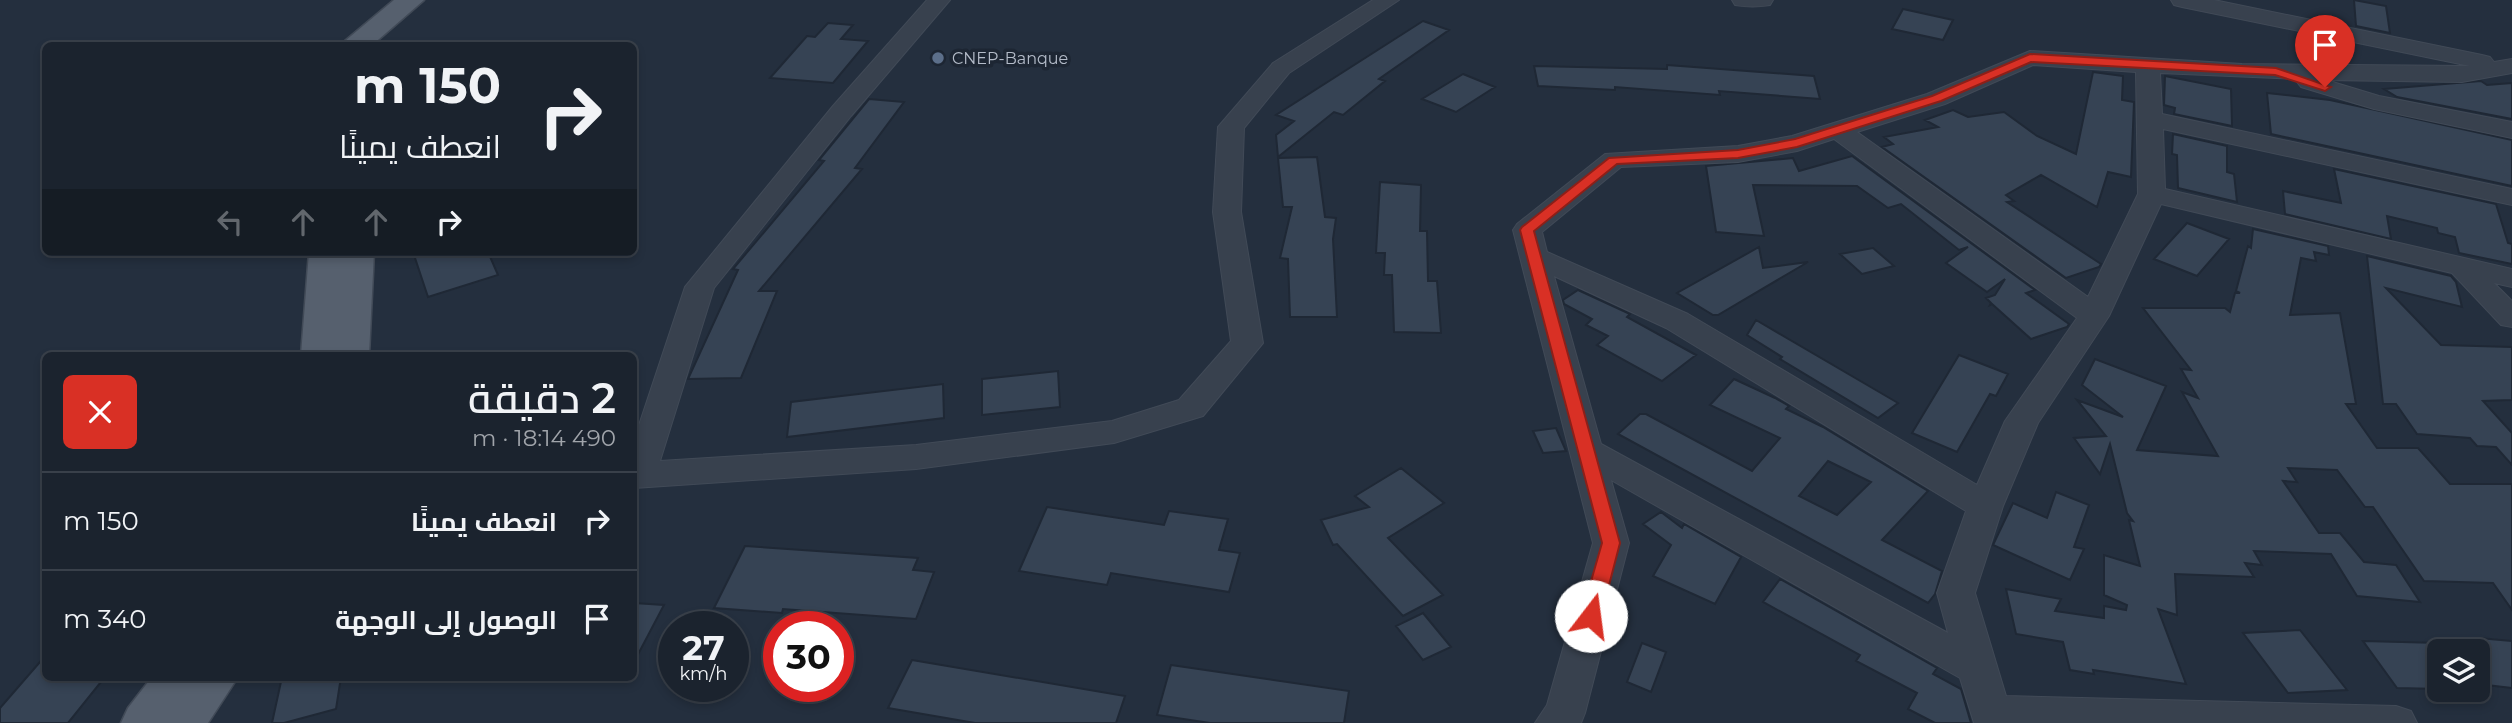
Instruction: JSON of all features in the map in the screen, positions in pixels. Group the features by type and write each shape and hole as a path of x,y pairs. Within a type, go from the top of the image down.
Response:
{"main road":[{"path":"358,42 411,0"},
{"path":"380,42 432,0"},
{"path":"320,352 326,256"},
{"path":"349,352 357,256"},
{"path":"146,723 177,681"},
{"path":"180,723 211,681"}],"street":[{"path":"637,473 700,287 842,111 939,0"},
{"path":"637,476 916,457 1114,432 1191,408 1247,343 1227,212 1231,127 1281,68 1388,0"},
{"path":"1743,0 1762,0"},
{"path":"2182,0 2507,67"},
{"path":"1556,723 1565,713 1611,543 1527,230 1614,160 1738,154 1797,143 1936,99 2030,58 2276,72 2462,75 2507,67"},
{"path":"2148,65 2152,194 2094,316 2022,421 1985,506 1956,593 1992,718 2396,723"},
{"path":"2276,72 2374,103 2512,130"},
{"path":"2151,119 2512,197"},
{"path":"1838,130 2094,316"},
{"path":"2152,194 2512,278"},
{"path":"1535,257 1677,321 1985,506"},
{"path":"2462,267 2512,318"},
{"path":"1587,450 1977,668"}],"building":[{"path":"2354,0 2386,6 2390,33 2356,26"},
{"path":"1903,9 1953,20 1943,40 1892,29"},
{"path":"1423,21 1449,30 1379,79 1385,81 1343,115 1334,112 1278,157 1276,135 1294,121 1276,115"},
{"path":"828,23 853,25 841,39 868,41 833,83 770,78 807,36 815,37"},
{"path":"1667,65 1814,76 1820,99 1719,91 1720,95 1615,87 1615,90 1538,86 1534,66 1667,69"},
{"path":"2093,72 2123,76 2122,100 2134,102 2131,177 2108,172 2097,207 2041,175 2006,195 2014,201 2007,202 2101,264 2099,267 2066,278 1882,147 1893,144 1884,137 1938,127 1925,120 1953,110 1968,117 2004,112 2037,136 2076,154"},
{"path":"1463,74 1495,87 1456,112 1422,99"},
{"path":"2165,76 2231,89 2232,126 2174,114 2175,108 2164,105"},
{"path":"2481,81 2487,85 2512,83 2512,119 2397,97 2384,89"},
{"path":"2267,93 2330,100 2512,140 2512,186 2271,134"},
{"path":"869,99 904,102 855,168 862,169 759,291 777,291 741,378 688,379 738,270 733,269 824,161 819,160"},
{"path":"2173,134 2227,146 2227,172 2234,174 2237,202 2178,188 2177,155 2172,154"},
{"path":"1852,156 2035,290 2026,293 2069,324 2067,327 2031,339 1990,305 1986,298 1995,295 2005,279 1987,292 1946,263 1968,247 1959,250 1901,204 1888,208 1857,186 1753,185 1764,236 1716,232 1706,166 1793,158 1799,171"},
{"path":"1317,157 1325,217 1336,218 1333,239 1337,317 1290,317 1288,259 1280,258 1292,207 1283,207 1278,158"},
{"path":"2334,169 2496,204 2508,243 2512,244 2512,264 2459,253 2455,237 2438,233 2437,228 2387,216 2391,239 2285,214 2283,191 2341,203"},
{"path":"1380,182 1421,185 1420,231 1427,231 1428,281 1437,281 1441,333 1394,332 1392,275 1384,275 1385,253 1376,253"},
{"path":"2187,223 2229,239 2197,276 2154,259"},
{"path":"2253,229 2328,246 2329,255 2314,252 2316,261 2301,258 2290,315 2340,313 2356,404 2346,404 2377,448 2418,448 2450,484 2512,484 2512,610 2493,583 2424,581 2373,507 2365,507 2337,470 2288,468 2297,482 2283,481 2319,533 2340,533 2364,562 2396,565 2420,602 2357,596 2331,554 2254,551 2262,565 2245,563 2254,577 2175,574 2177,615 2158,609 2186,684 2093,670 2094,674 2070,670 2063,642 2016,634 2006,589 2061,599 2055,611 2104,618 2104,606 2126,610 2127,605 2104,595 2104,555 2140,566 2129,520 2133,521 2127,513 2110,444 2100,474 2074,438 2106,436 2077,400 2123,417 2082,385 2095,359 2166,386 2137,450 2218,456 2182,392 2198,398 2181,369 2191,370 2143,308 2225,308 2230,312 2235,293 2240,293 2236,291 2248,246 2251,248"},
{"path":"1759,247 1763,268 1808,262 1718,315 1713,315 1677,293"},
{"path":"1873,248 1894,266 1862,274 1840,254"},
{"path":"414,256 490,256 498,275 428,297"},
{"path":"2367,256 2451,276 2456,282 2462,307 2386,288 2441,345 2512,347 2512,400 2483,401 2512,433 2512,465 2496,447 2477,446 2470,438 2417,434 2396,404 2383,404"},
{"path":"1578,290 1630,314 1627,317 1696,355 1662,381 1597,345 1608,336 1586,325 1592,319 1564,304 1563,300"},
{"path":"1756,320 1898,403 1878,418 1780,359 1782,357 1747,335"},
{"path":"1959,355 2008,374 1996,396 1990,394 1957,452 1912,433"},
{"path":"1058,371 1060,407 982,415 982,379"},
{"path":"1734,379 1789,406 1786,409 1823,427 1928,491 1882,540 1942,571 1935,594 1928,603 1618,434 1640,414 1646,414 1752,471 1780,438 1710,405","holes":["1828,461 1871,482 1837,515 1799,496"]},
{"path":"943,384 944,418 787,437 791,402"},
{"path":"1556,428 1566,451 1543,453 1533,431"},
{"path":"1401,468 1444,503 1388,538 1443,595 1403,616 1337,544 1333,545 1321,520 1369,507 1355,496"},
{"path":"2056,492 2089,505 2074,547 2084,549 2070,580 1993,545 2013,503 2047,518"},
{"path":"1047,507 1164,525 1169,511 1228,519 1219,550 1240,553 1229,592 1111,573 1107,585 1019,571"},
{"path":"1661,512 1682,528 1684,524 1741,557 1715,604 1653,576 1671,545 1643,524"},
{"path":"745,546 918,558 913,570 934,572 916,619 854,614 854,611 783,609 763,612 714,608"},
{"path":"1780,579 1937,668 1933,674 1961,689 1971,723 1935,723 1908,709 1917,693 1856,661 1860,655 1763,602"},
{"path":"637,603 664,605 658,611 658,616 637,656"},
{"path":"1423,613 1451,647 1423,660 1396,626"},
{"path":"2300,630 2347,690 2288,693 2243,633"},
{"path":"2490,639 2512,641 2512,688 2490,685"},
{"path":"2363,641 2427,643 2427,689 2397,688"},
{"path":"1642,643 1666,652 1651,692 1627,682"},
{"path":"42,660 42,681 102,681 68,723 0,723 0,708"},
{"path":"912,660 1125,696 1116,723 975,723 888,708"},
{"path":"1171,665 1349,691 1344,723 1210,723 1157,715"},
{"path":"281,681 340,681 336,709 284,723 272,723"}],"place":[{"name":"CNEP-Banque","path":"938,58"}],"route":[{"path":"1591,616 1611,543 1527,230 1614,160 1738,154 1797,143 1936,99 2030,58 2276,72 2325,87"}]}
